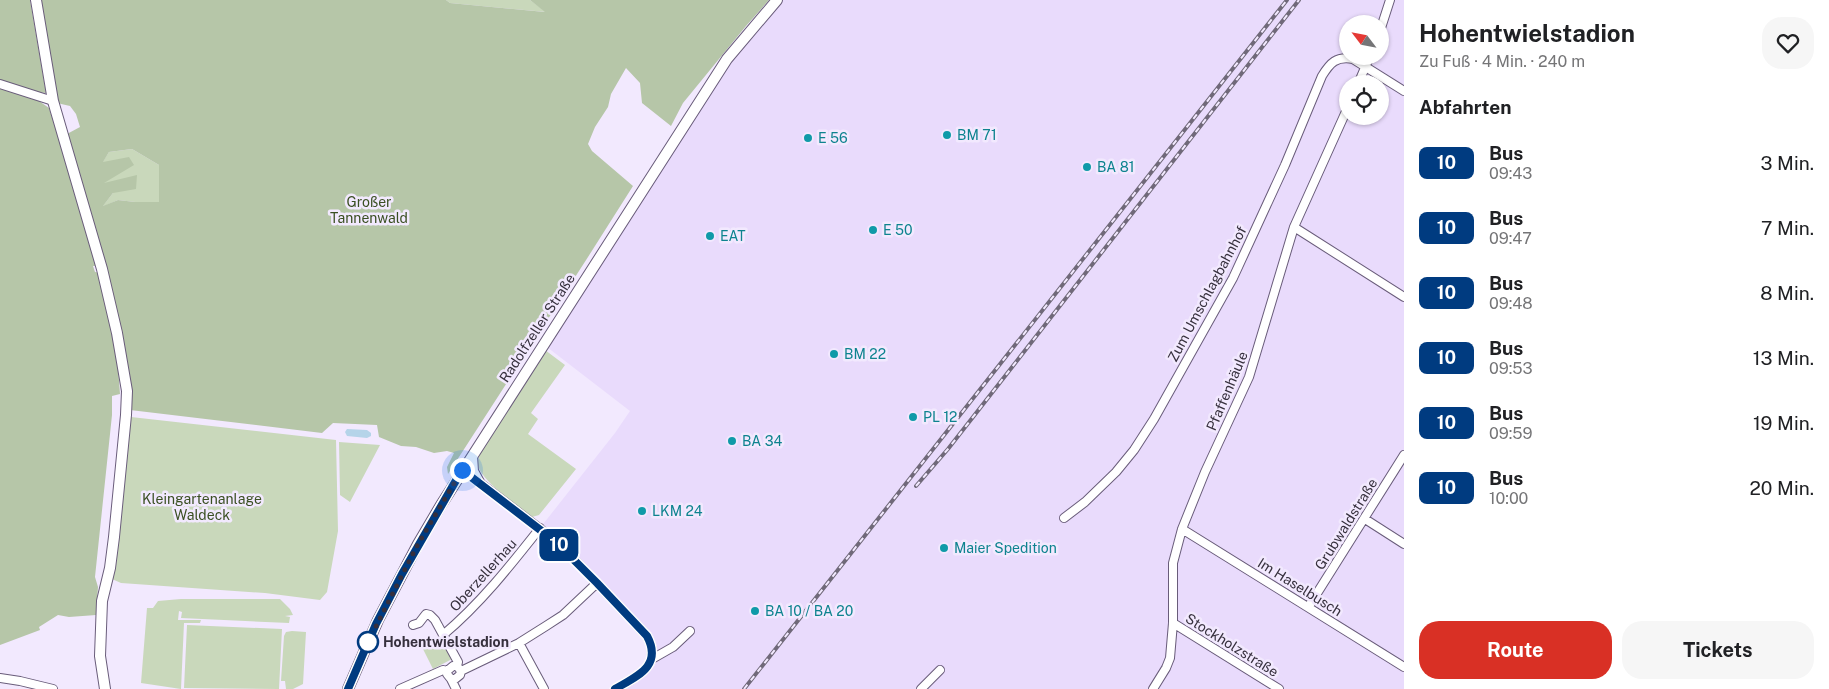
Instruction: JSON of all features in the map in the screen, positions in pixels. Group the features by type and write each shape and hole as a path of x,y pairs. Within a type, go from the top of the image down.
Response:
{"main road":[{"path":"36,0 47,100 102,269 118,333 127,391 114,537 110,568 102,601 100,656 105,689"},
{"name":"Radolfzeller Straße","path":"348,689 376,624 402,574 462,470 727,59 777,0"}],"street":[{"path":"1385,15 1390,0"},
{"name":"Zum Umschlagbahnhof","path":"1064,518 1085,502 1116,472 1134,450 1154,419 1233,278 1329,64 1336,59 1352,59 1404,91"},
{"path":"1362,75 1366,67"},
{"path":"0,84 47,100"},
{"name":"Pfaffenhäule","path":"1154,689 1170,658 1173,623 1174,563 1182,528 1205,472 1249,377 1294,227 1340,125"},
{"path":"1294,227 1404,297"},
{"path":"473,453 474,470 482,484"},
{"name":"Grubwaldstraße","path":"1309,606 1404,455"},
{"path":"462,470 540,528 566,551 647,636 652,647 652,659"},
{"path":"1365,518 1404,544"},
{"name":"Oberzellerhau","path":"442,635 466,615 503,574 540,528"},
{"name":"Im Haselbusch","path":"1182,528 1404,667"},
{"path":"400,689 443,670 449,675 458,678 459,669 518,643 562,615 597,583"},
{"name":"Oberzellerhau","path":"413,625 419,623 426,614 430,615 458,662 459,669"},
{"name":"Stockholzstraße","path":"1173,623 1278,689"},
{"path":"615,689 640,673 652,659 673,647 690,631"},
{"path":"518,643 544,689"},
{"path":"921,689 940,670"},
{"path":"449,675 456,689"},
{"path":"0,678 52,689"}],"shaded area":[{"path":"777,0 1404,0 1404,689 615,689 646,668 650,642 540,528 615,433 630,411 543,344 727,59"}],"green space":[{"path":"0,0 30,0 46,93 36,92 0,80"},
{"name":"Großer Tannenwald","path":"40,0 446,0 450,3 545,12 530,0 769,0 683,103 671,126 642,103 640,83 626,68 611,94 608,107 595,127 588,144 592,151 633,186 448,474 447,467 454,453 447,451 434,453 416,447 401,446 379,437 377,425 333,423 322,433 130,410 126,354 107,272 67,134 80,127 76,114 70,106 57,103","holes":["132,149 159,165 159,202 118,200 103,206 113,193 136,189 137,175 104,183 134,165 129,157 103,162 109,152"]},
{"path":"446,0 530,0 546,12 450,3"},
{"path":"0,88 39,101 49,108 99,266 93,266 95,272 101,273 117,354 120,394 112,396 112,415 95,577 98,587 96,615 69,617 58,615 39,627 40,630 0,645"},
{"path":"132,149 159,165 159,202 118,200 102,207 113,193 102,184 102,163 109,152"},
{"path":"545,350 565,365 531,413 538,419 528,434 576,469 539,515 532,517 493,486 481,471 478,462 483,446"},
{"name":"Kleingartenanlage Waldeck","path":"131,417 336,440 338,531 327,592 320,600 265,593 121,583 112,579"},
{"path":"339,442 380,445 350,502 340,495"},
{"path":"181,599 280,599 293,615 285,616 290,617 289,623 181,618 182,612 179,611 178,620 201,620 200,623 184,623 181,689 141,683 147,608 153,608 158,601"},
{"path":"187,625 282,629 279,689 184,688"},
{"path":"286,632 306,632 303,684 293,689 286,689 285,681 281,681 284,636"},
{"path":"442,639 452,659 433,669 423,649"}],"water":[{"path":"347,429 367,430 371,433 371,436 367,438 347,436 345,432"}],"railway":[{"path":"744,689 1287,0"},
{"path":"916,486 948,449 1299,0"}],"bus line":[{"name":"10","path":"348,689 376,624 402,574 462,470 556,542 647,636 652,647 650,664 634,678 615,689"}],"place":[{"name":"BM 71","path":"947,135"},
{"name":"E 56","path":"808,138"},
{"name":"BA 81","path":"1087,167"},
{"name":"E 50","path":"873,230"},
{"name":"EAT","path":"710,236"},
{"name":"BM 22","path":"834,354"},
{"name":"PL 12","path":"913,417"},
{"name":"BA 34","path":"732,441"},
{"name":"LKM 24","path":"642,511"},
{"name":"Maier Spedition","path":"944,548"},
{"name":"BA 10 / BA 20","path":"755,611"},
{"name":"Hohentwielstadion","path":"368,642"}],"route":[{"path":"368,642 418,544 462,470"}]}
